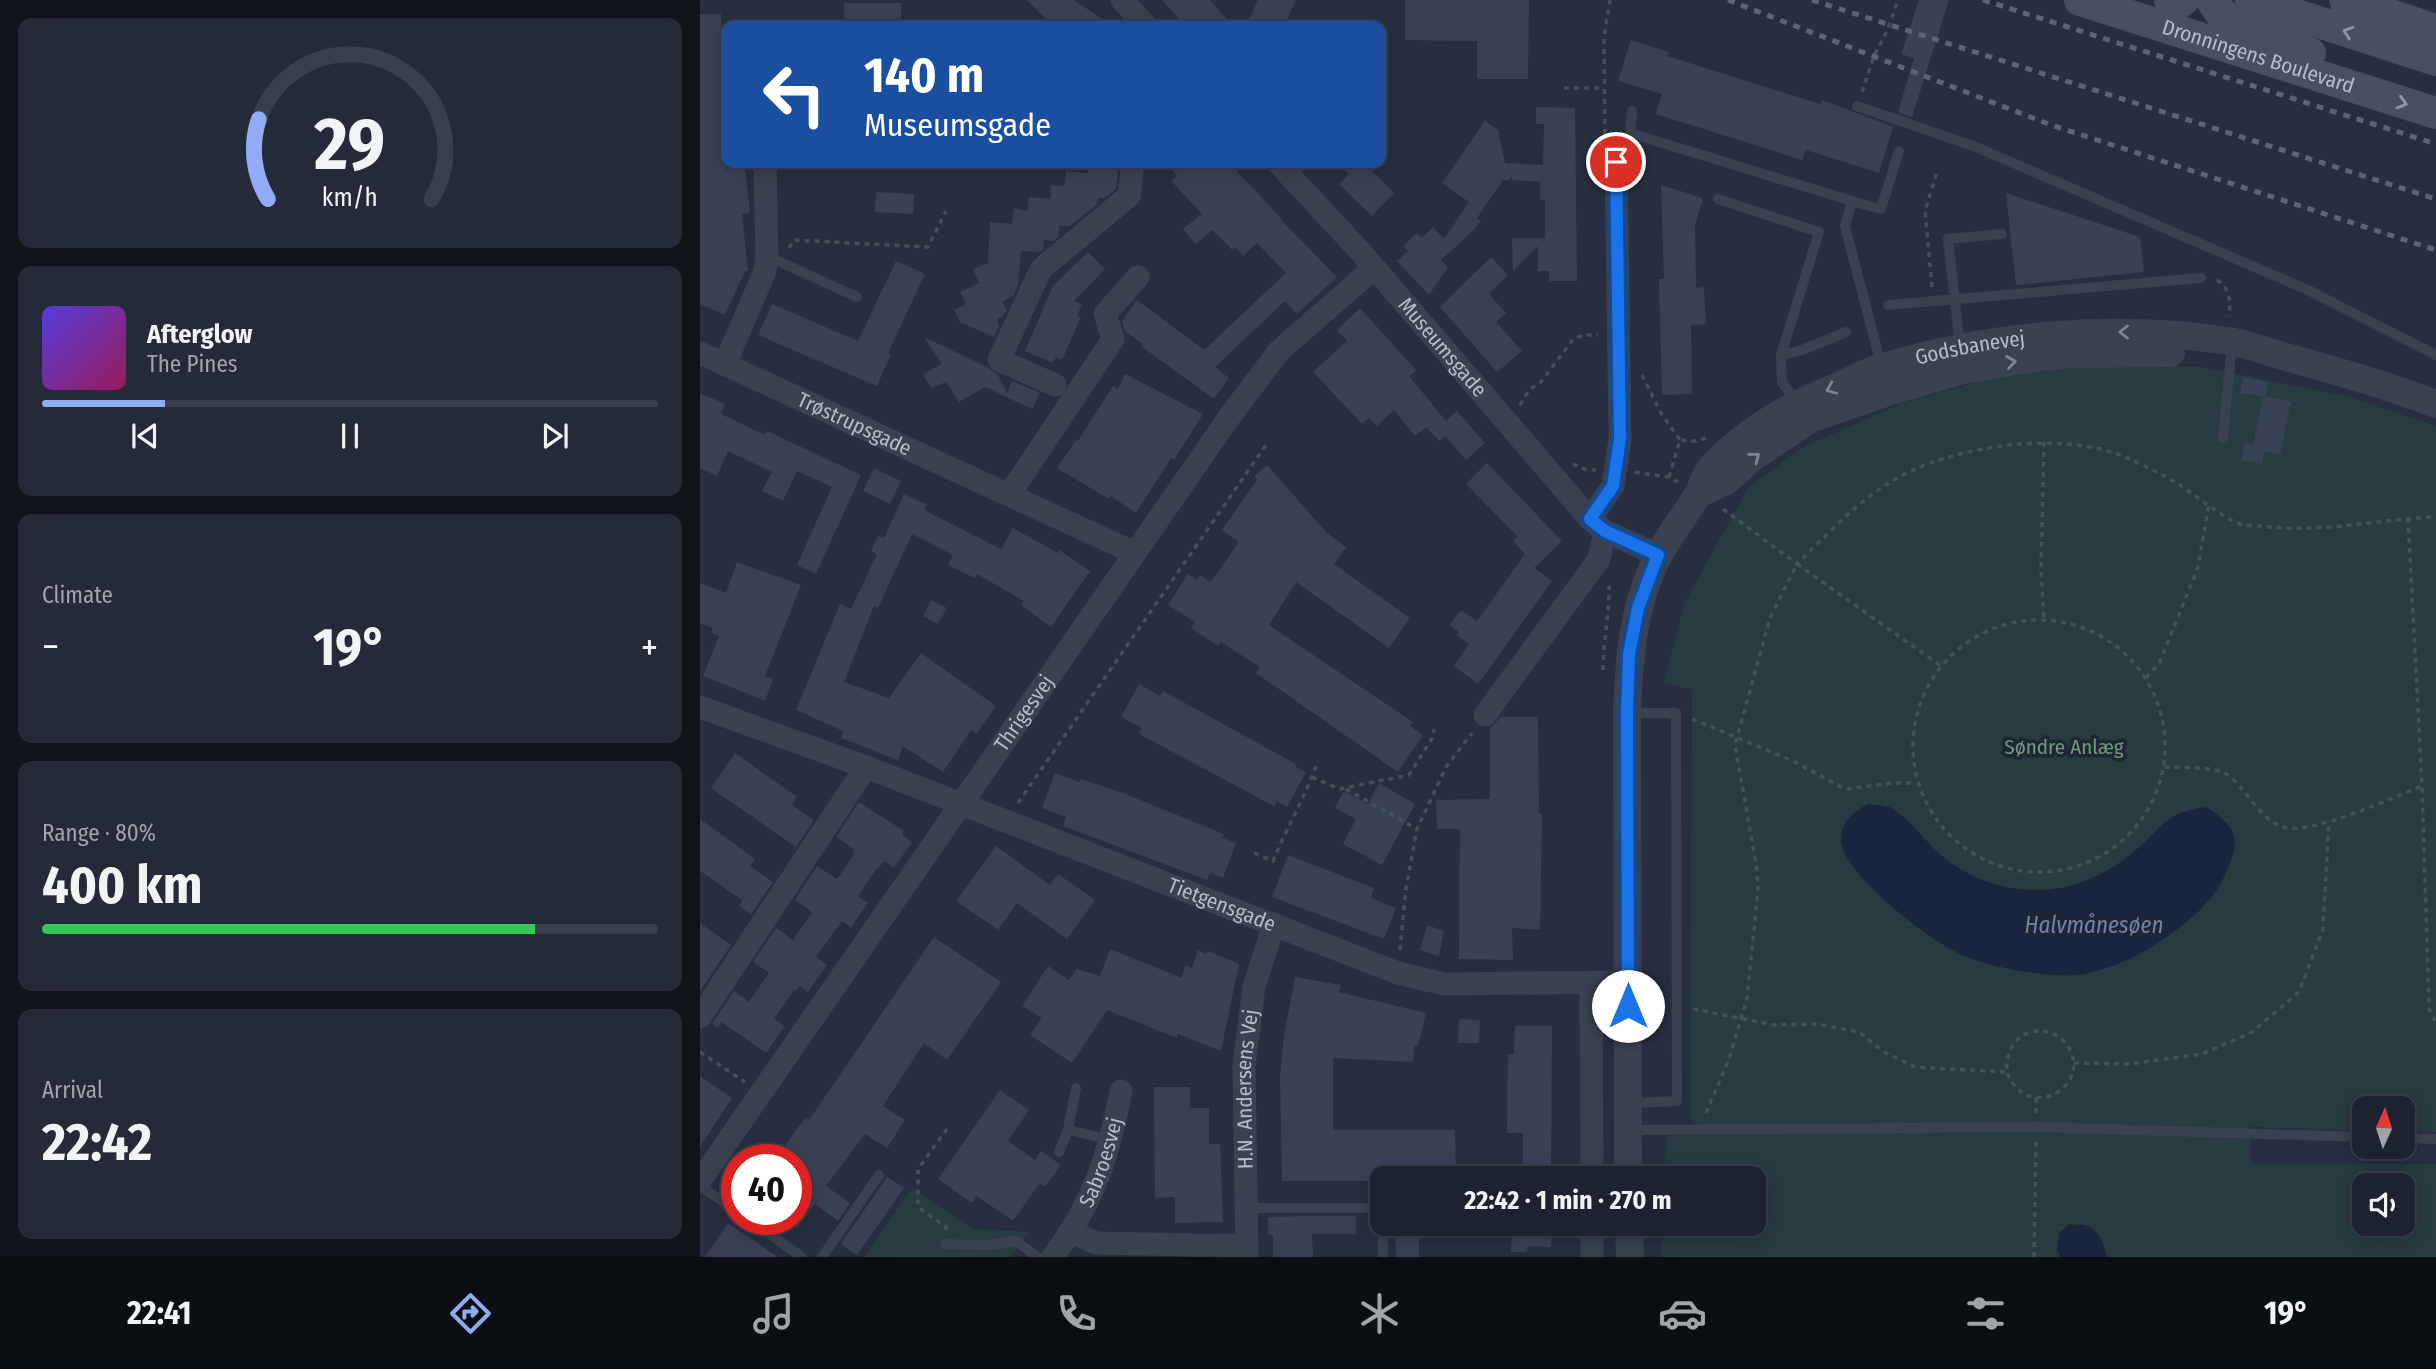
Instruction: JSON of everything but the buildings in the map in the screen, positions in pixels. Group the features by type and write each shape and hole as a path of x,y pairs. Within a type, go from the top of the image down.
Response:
{"main road":[{"name":"Dronningens Boulevard","path":"2080,0 2436,114"},
{"path":"2170,0 2179,3 2183,0"},
{"path":"2212,0 2221,14 2282,43 2336,62 2363,91"},
{"path":"2251,0 2436,60"},
{"path":"2346,0 2436,30"}],"street":[{"path":"1122,0 1141,21"},
{"path":"1485,715 1599,559 1598,525 1613,486 1620,439 1616,162"},
{"path":"725,364 765,271 774,259 765,168"},
{"path":"1055,385 999,360 1041,269 1129,196 1132,168"},
{"name":"Museumsgade","path":"1292,168 1373,269 1598,525 1658,555"},
{"name":"Thrigesvej","path":"700,1183 1230,416 1279,351 1373,269"},
{"path":"1009,495 1113,339 1105,314 1138,276"},
{"name":"Godsbanevej","path":"1628,1166 1629,654 1638,608 1658,555 1726,481 1804,411 1885,380 1962,359 2130,352 2196,353 2230,346 2287,357 2365,378 2436,404"},
{"name":"Trøstrupsgade","path":"700,353 1135,553"},
{"name":"Tietgensgade","path":"700,707 866,767 1398,973 1444,984 1627,982"},
{"path":"700,1017 866,767"},
{"name":"H.N. Andersens Vej","path":"1247,1252 1244,1065 1247,1027 1254,987 1274,924"},
{"path":"1591,983 1592,1166"},
{"name":"Sabroesvej","path":"1053,1257 1072,1232 1095,1187 1111,1140 1121,1091"},
{"name":"Sabroesvej","path":"1072,1232 1096,1243 1247,1252"},
{"path":"1592,1236 1592,1257"},
{"path":"1629,1236 1630,1257"}],"lane":[{"path":"1857,106 1976,147 2283,279 2436,355"},
{"path":"1632,111 1630,133 1881,209 1899,151"},
{"path":"1718,199 1819,232 1781,355 1782,382 1804,411"},
{"path":"1853,201 1845,226 1885,380"},
{"path":"1962,359 1948,239 2002,234"},
{"path":"774,259 857,297"},
{"path":"1888,305 2201,278"},
{"path":"1781,355 1802,350 1846,332"},
{"path":"2223,438 2230,346"},
{"path":"1627,712 1676,713 1677,1101 1627,1116"},
{"path":"1059,1152 1068,1130 1076,1087"},
{"path":"1627,1116 1663,1128 2036,1127 2352,1137"},
{"path":"1068,1130 1111,1140"},
{"path":"2415,1138 2436,1139"},
{"path":"822,1257 879,1175"},
{"path":"700,1183 721,1199"},
{"path":"1247,1208 1370,1208"},
{"path":"770,1235 802,1257"},
{"path":"1382,1236 1383,1257"},
{"path":"945,1244 988,1245 1016,1241 1038,1257"}],"path":[{"path":"1610,0 1604,37 1605,148 1607,157 1616,162"},
{"path":"1857,106 1874,56 1887,31 1898,0"},
{"path":"1564,88 1605,88"},
{"path":"1933,301 1925,211 1937,172"},
{"path":"774,259 794,240 928,247 946,211"},
{"path":"2201,278 2220,281 2229,295 2230,346"},
{"path":"1504,419 1524,401 1529,390 1541,382 1574,338 1618,334"},
{"path":"1640,371 1661,413 1680,440"},
{"path":"2044,442 2041,570 2044,620"},
{"path":"1712,1099 1747,998 1758,890 1757,870 1735,745 1770,618 1797,564 1843,519 1885,485 1927,464 1978,450 2044,442 2079,444 2122,456 2171,479 2239,523 2291,530 2436,517"},
{"path":"1005,821 1266,445"},
{"path":"1615,470 1669,477 1710,500 1941,666"},
{"path":"2146,678 2160,662 2198,567 2209,504"},
{"path":"2408,518 2423,786 2429,1009 2436,1023"},
{"path":"2044,620 2074,624 2103,636 2127,654 2146,678 2160,706 2166,736 2165,767 2156,796 2140,823 2119,845 2093,861 2064,870 2034,873 2003,867 1975,855 1950,838 1927,808 1915,783 1913,735 1918,710 1927,687 1941,666 1962,646 1987,631 2015,622 2044,620"},
{"path":"1398,973 1406,888 1417,828 1446,767 1485,715"},
{"path":"1695,720 1793,761 1845,789 1915,783"},
{"path":"1312,777 1339,789 1409,775 1433,737 1434,729"},
{"path":"1254,853 1273,861 1318,761"},
{"path":"2165,767 2206,769 2227,774 2260,812 2283,827 2308,829 2423,786"},
{"path":"1344,788 1417,828"},
{"path":"2074,1063 2129,1064 2202,1054 2252,1032 2299,992 2323,929 2329,821"},
{"path":"1698,1009 1774,1025 1817,1024 1859,1032 1884,1052 1915,1067 2007,1072"},
{"path":"2035,1031 2046,1032 2063,1041 2074,1063 2070,1079 2060,1092 2051,1096 2026,1096 2012,1084 2007,1072 2007,1058 2011,1047 2024,1035 2035,1031"},
{"path":"700,1052 761,1093"},
{"path":"2034,1257 2036,1098"},
{"path":"945,1244 946,1227 918,1208 918,1169 947,1129"}],"green space":[{"name":"Søndre Anlæg","path":"2102,365 2202,367 2346,396 2436,426 2436,1132 2415,1131 2415,1096 2352,1096 2352,1130 2251,1127 2250,1163 2436,1164 2436,1257 2106,1257 2107,1254 2057,1251 2061,1257 1661,1257 1662,1236 1766,1236 1766,1166 1665,1166 1667,1136 1703,1134 1690,1119 1692,690 1664,682 1685,602 1749,486 1807,445 1906,402 2006,374"},
{"path":"912,1188 974,1229 1030,1232 1010,1257 864,1257"}],"water":[{"name":"Halvmånesøen","path":"1868,804 1887,806 1894,810 1946,859 1977,878 2020,889 2056,889 2090,879 2121,862 2166,821 2181,813 2206,807 2226,822 2235,845 2219,886 2206,904 2191,919 2155,945 2123,962 2089,973 2035,973 1987,964 1948,948 1893,908 1859,875 1848,859 1841,838 1844,825"},
{"path":"2069,1224 2092,1228 2099,1235 2106,1257 2061,1257 2057,1251 2059,1233"}],"railway":[{"path":"1728,0 2051,125 2436,250"},
{"path":"1812,0 2436,199"},
{"path":"1983,0 2436,144"}],"route":[{"path":"1616,162 1620,439 1613,486 1590,519 1605,531 1658,555 1638,608 1629,654 1628,1006"}]}
